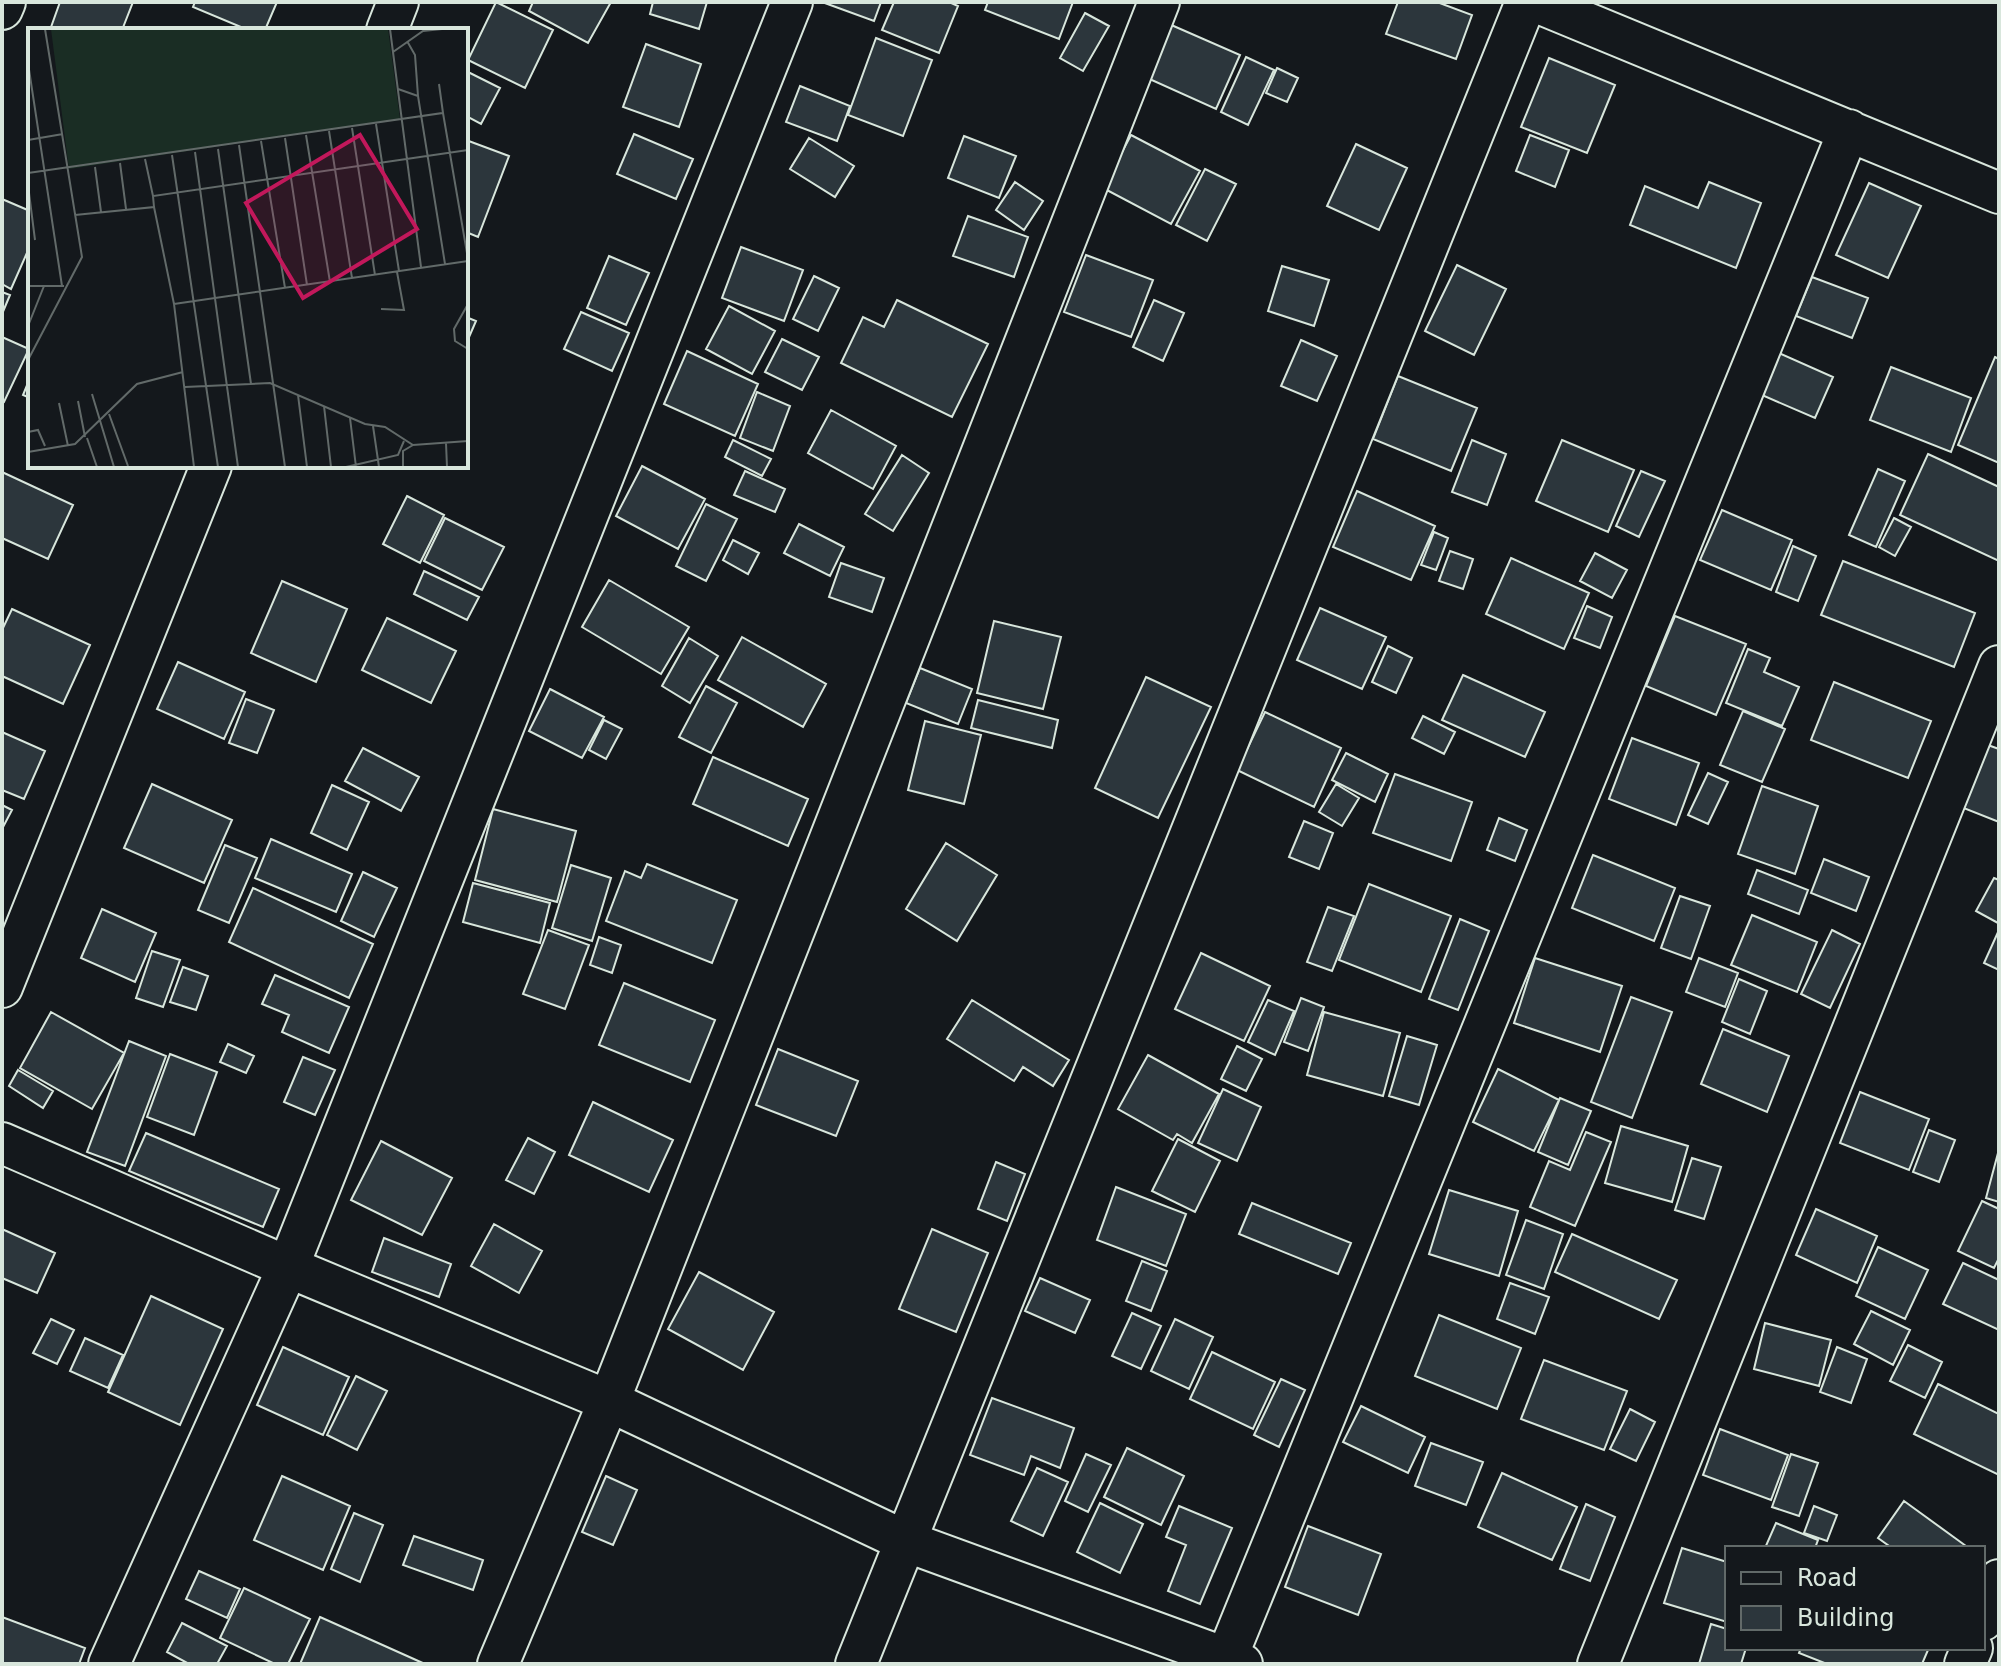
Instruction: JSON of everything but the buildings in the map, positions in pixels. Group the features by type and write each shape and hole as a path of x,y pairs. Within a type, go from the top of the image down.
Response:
{"street":[{"path":"2,9 5,2"},
{"path":"388,28 398,2"},
{"path":"109,1664 288,1267 792,2"},
{"path":"498,1664 609,1401 1159,2"},
{"path":"856,1664 1526,2"},
{"path":"1536,2 1999,193"},
{"path":"2,1143 609,1401 905,1541 1231,1662 1849,130"},
{"path":"2,987 210,468"},
{"path":"1598,1664 1999,666"},
{"path":"1985,1615 1999,1580"}]}
